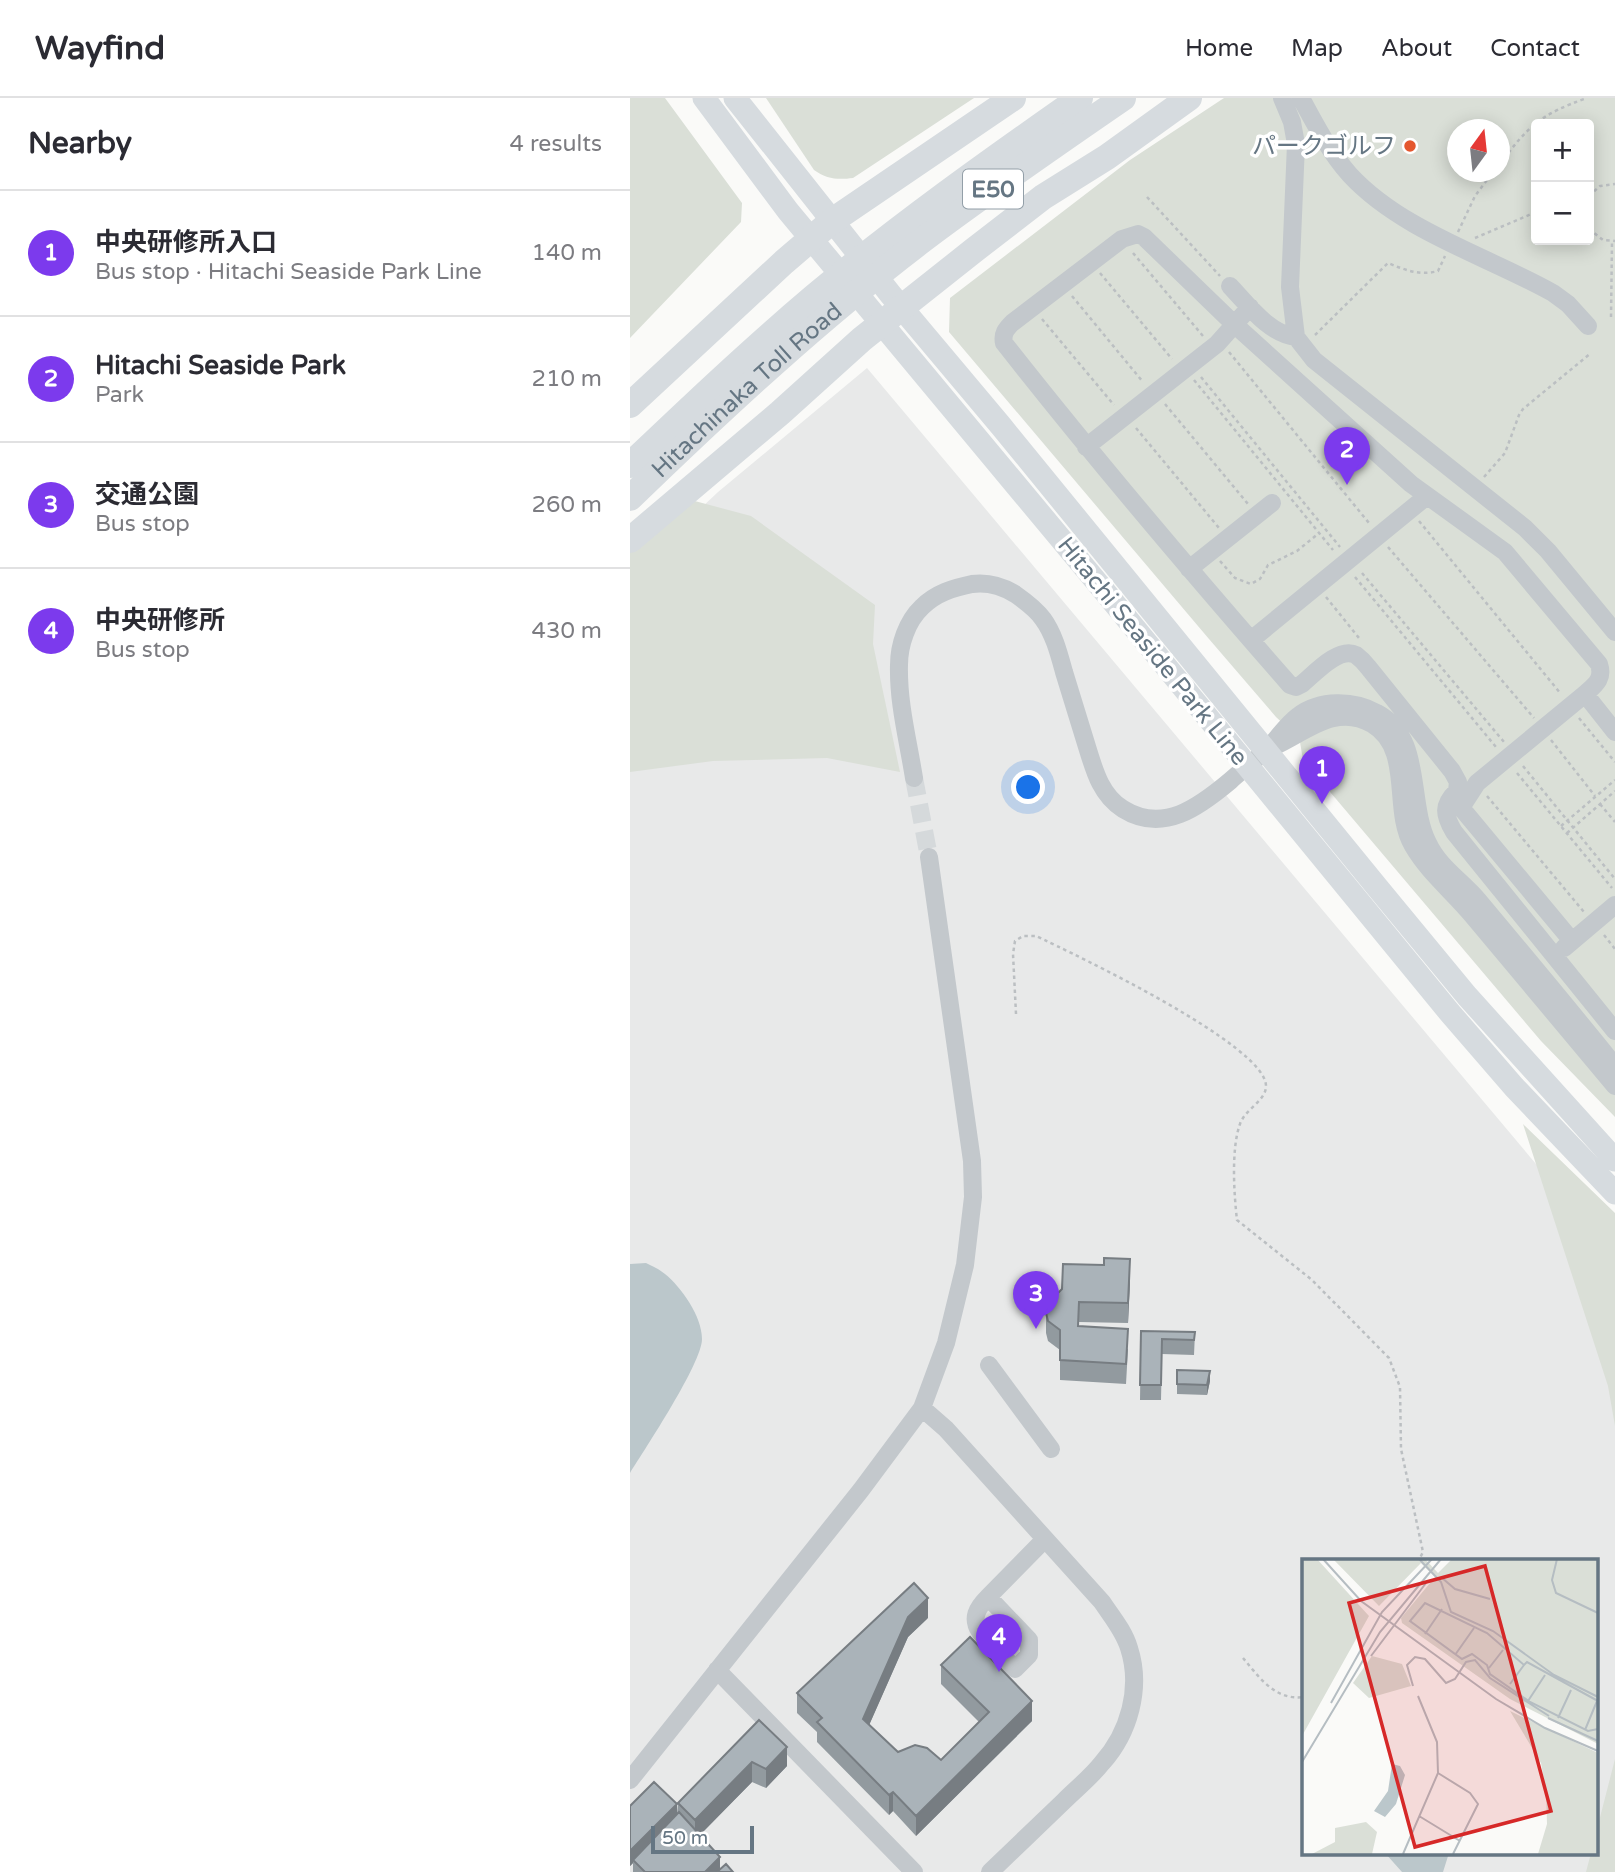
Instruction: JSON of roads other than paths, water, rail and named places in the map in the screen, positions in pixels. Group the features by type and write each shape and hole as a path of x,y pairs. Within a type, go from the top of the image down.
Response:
{"highway":[{"path":"630,405 838,229 1013,98"},
{"name":"E50","path":"878,298 910,220 1080,98"},
{"name":"E50","path":"878,298 923,239 1123,98"},
{"path":"630,540 878,298 1107,157 1189,98"},
{"name":"Hitachinaka Toll Road","path":"630,465 775,330 878,298"},
{"name":"Hitachinaka Toll Road","path":"630,498 719,412 878,298"}],"main road":[{"name":"Hitachi Seaside Park Line","path":"704,98 817,246 878,298 1265,750 1467,996 1615,1160"},
{"name":"Hitachi Seaside Park Line","path":"735,98 838,229 878,298 1247,766 1505,1077 1615,1193"}],"street":[{"path":"1282,98 1292,122 1296,144 1290,287 1298,340 1314,360 1525,528 1548,551 1615,632"},
{"path":"1301,98 1348,172 1368,193 1459,246 1553,293 1568,304 1588,326"},
{"path":"1572,941 1464,814 1461,797 1458,782 1452,771 1356,655 1339,653 1296,687 1290,685 1086,447 1004,342 1003,337 1012,323 1122,239 1138,234 1234,324 1427,496 1505,552 1602,671 1599,682 1585,694 1461,797 1450,798 1445,808 1446,819 1615,1031"},
{"path":"1230,286 1276,330 1298,340"},
{"path":"1086,447 1217,344 1250,307"},
{"path":"1251,640 1427,496"},
{"path":"1189,569 1272,503"},
{"path":"914,778 898,684 899,659 907,627 915,614 940,594 952,588 976,584 990,584 1010,591 1029,604 1044,620 1055,642 1093,764 1104,790 1112,801 1125,810 1147,818 1179,816 1205,802 1265,750 1298,716 1312,708 1328,704 1348,704 1376,712 1393,725 1405,744 1414,830 1422,860 1458,898 1615,1086"},
{"path":"1585,694 1615,732"},
{"path":"1414,830 1446,819"},
{"path":"1414,830 1443,865 1474,895 1615,1066"},
{"path":"630,1780 861,1490 922,1408 946,1343 969,1241 972,1196 968,1125 929,858"},
{"path":"1554,956 1614,897"},
{"path":"989,1365 1051,1449"},
{"path":"922,1408 946,1429 1102,1602 1118,1624 1129,1647 1134,1669 1134,1695 1118,1742 1102,1763 990,1872"},
{"path":"988,1597 1045,1539"},
{"path":"717,1670 914,1872"}],"tunnel":[{"path":"914,778 929,857"}],"place":[{"name":"パークゴルフ","path":"1410,146"},
{"name":"Hitachi Seaside Park","path":"1347,485"},
{"name":"中央研修所入口","path":"1322,804"},
{"name":"交通公園","path":"1036,1329"},
{"name":"中央研修所","path":"999,1672"}]}
